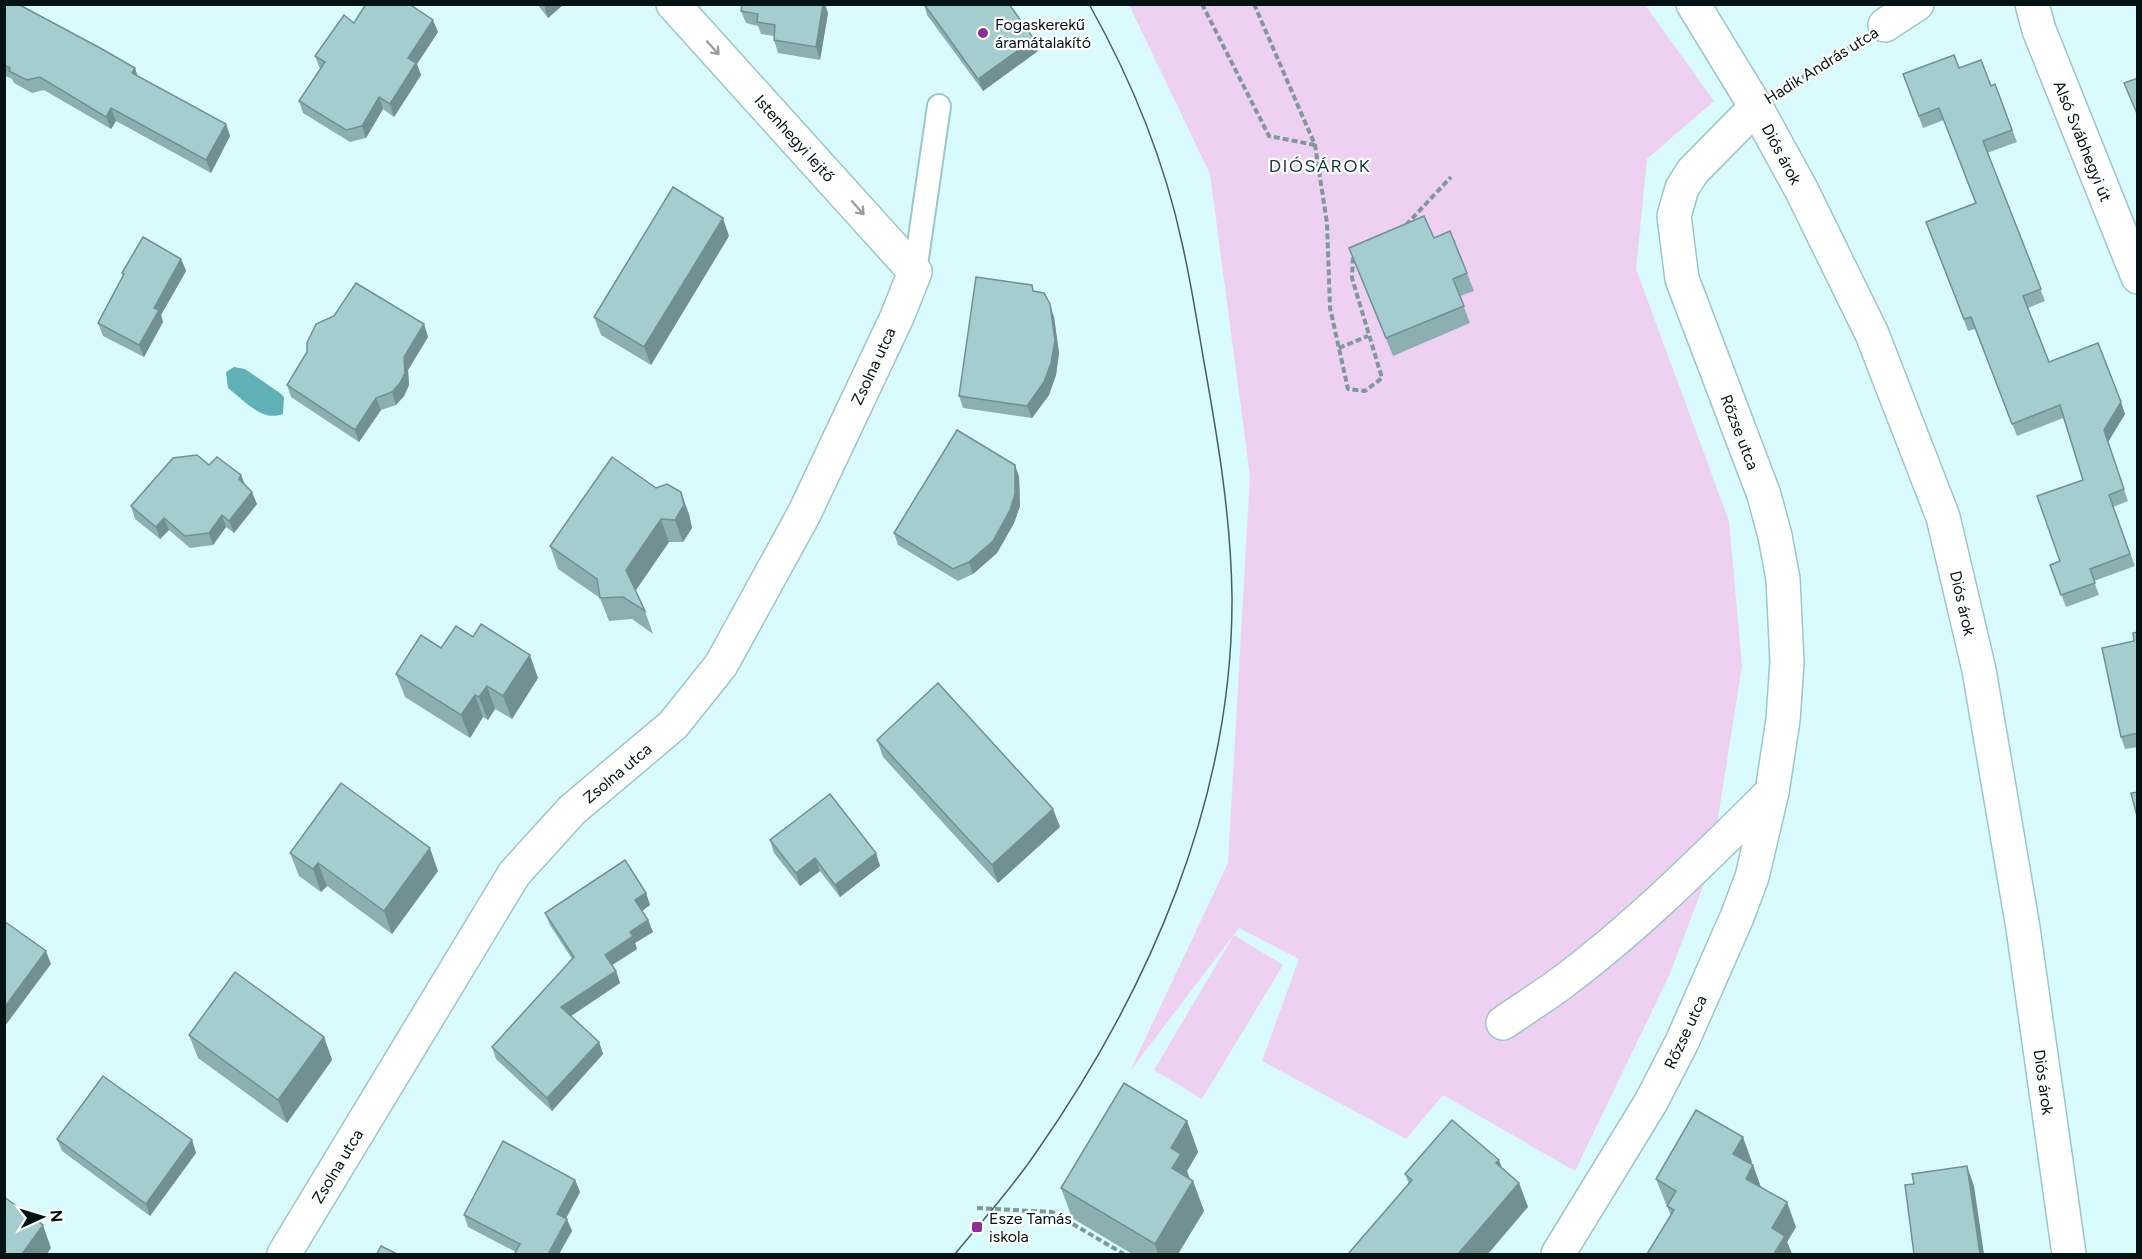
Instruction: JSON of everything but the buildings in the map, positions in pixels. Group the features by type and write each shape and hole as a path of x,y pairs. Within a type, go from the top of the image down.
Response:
{"street":[{"name":"Istenhegyi lejtő","path":"673,4 915,272"},
{"name":"Diós árok","path":"1693,4 1756,107 1802,191 1872,334 1943,517 1981,681 2022,928 2069,1254"},
{"name":"Hadik András utca","path":"1885,25 1917,4"},
{"name":"Alsó Svábhegyi út","path":"2032,4 2039,30 2138,277"},
{"name":"Rőzse utca","path":"1558,1254 1651,1102 1682,1042 1752,878 1772,792 1783,720 1787,662 1786,614 1776,536 1764,495 1682,279 1674,216 1682,188 1693,171 1756,107"},
{"name":"Zsolna utca","path":"284,1254 514,874 572,810 673,725 721,665 804,514 897,317 915,272"},
{"path":"1503,1023 1560,984 1622,933 1688,875 1772,792"}],"lane":[{"path":"915,272 939,106"}],"path":[{"path":"1202,4 1269,136 1315,145"},
{"path":"1254,4 1315,145 1327,223 1330,308 1348,389 1365,391 1382,378 1352,278 1353,247"},
{"name":"Hadik András utca","path":"1756,107 1885,25"},
{"path":"1404,228 1451,177"},
{"path":"1339,348 1368,336"},
{"path":"977,1208 1052,1212 1124,1254"}],"shaded area":[{"path":"1129,5 1645,5 1714,101 1647,159 1636,269 1729,521 1742,666 1710,868 1669,976 1575,1171 1443,1095 1406,1139 1262,1061 1299,959 1239,928 1130,1071 1228,863 1250,476 1210,174"},
{"path":"1234,935 1283,965 1202,1099 1154,1070"}],"water":[{"path":"234,367 245,369 280,393 284,397 283,414 275,416 261,413 228,388 226,372"}],"tram line":[{"path":"955,1254 1026,1167 1076,1092 1114,1027 1148,959 1177,890 1200,819 1218,746 1228,672 1232,597 1223,479 1185,258 1175,212 1156,150 1119,61 1089,4"}],"place":[{"name":"Fogaskerekű áramátalakító","path":"983,33"},
{"name":"Esze Tamás iskola","path":"977,1227"}],"district":[{"name":"DIÓSÁROK","path":"1320,166"}]}
